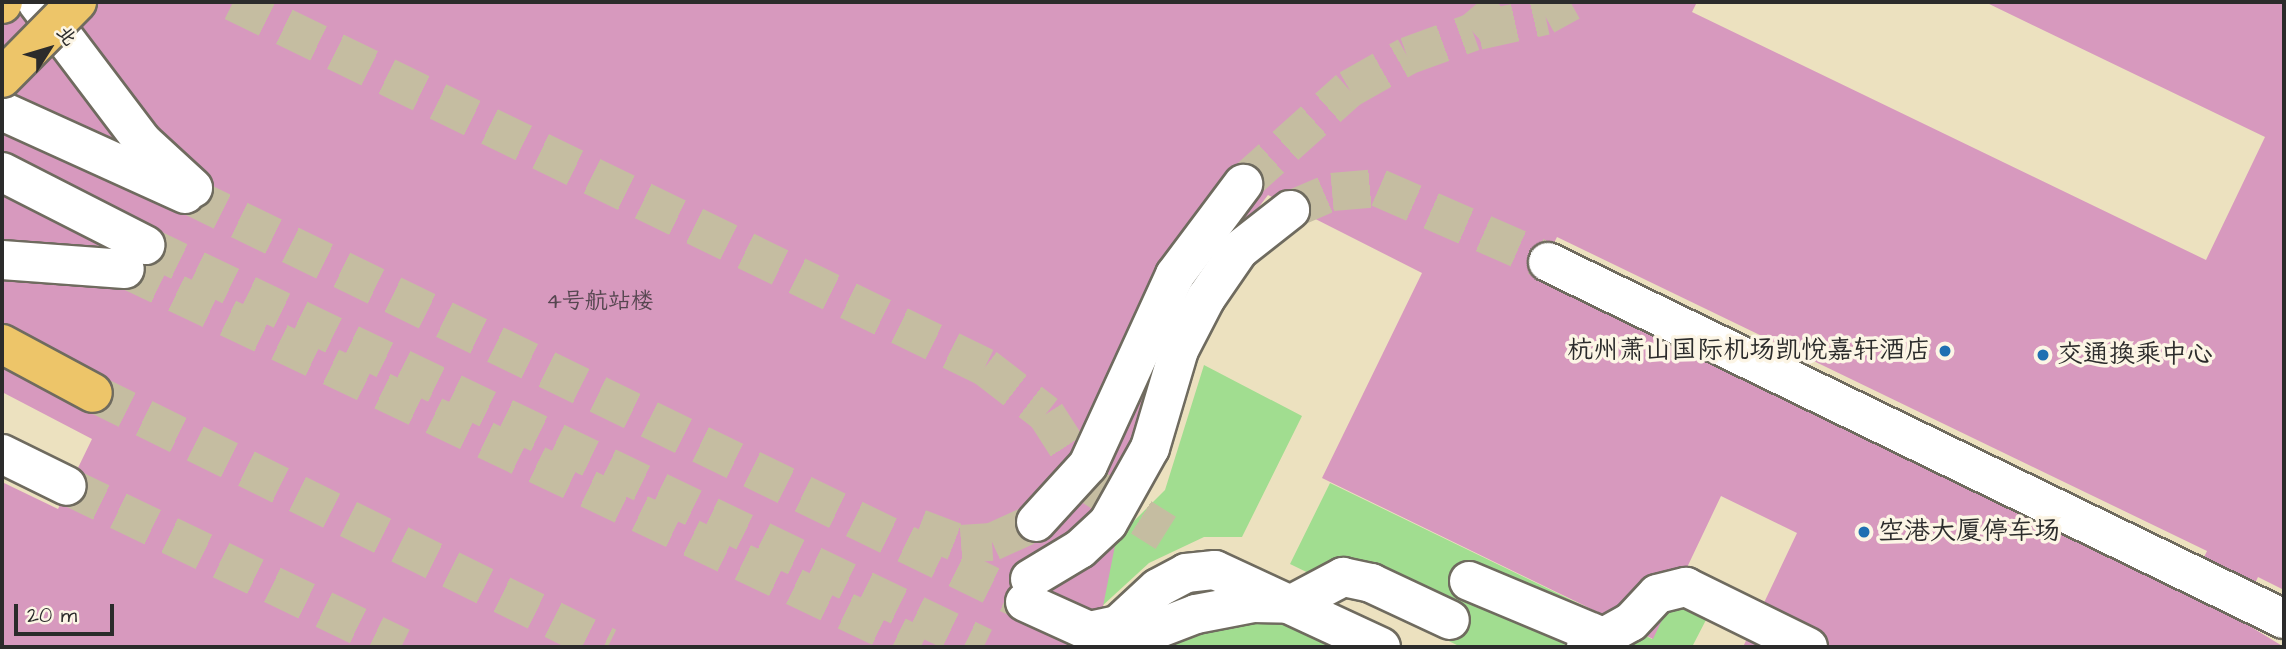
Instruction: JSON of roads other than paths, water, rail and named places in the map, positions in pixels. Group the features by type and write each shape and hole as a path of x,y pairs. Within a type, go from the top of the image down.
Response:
{"main road":[{"path":"2,78 77,2"},
{"path":"2,344 93,393"},
{"path":"2,359 57,374"}],"street":[{"path":"2,111 193,188 160,159 37,2"},
{"path":"2,172 135,257 2,260"},
{"path":"1037,522 1088,465 1175,275 1242,184"},
{"path":"1290,211 1239,250 1206,298 1179,350 1150,448 1108,523 1080,549 1027,590 1089,631 1118,625 1158,588 1186,573 1215,570 1381,647"},
{"path":"1549,272 1786,392 2284,619"},
{"path":"2,454 68,486"},
{"path":"1110,647 1196,614 1252,603 1292,604 1343,577 1371,583 1450,620"},
{"path":"1469,581 1594,642 1631,622 1657,594 1686,587 1808,647"}],"tunnel":[{"path":"233,2 985,367 1046,414 1093,487 1166,533"},
{"path":"1243,184 1349,89 1407,56 1473,32 1508,2"},
{"path":"1478,31 1545,16 1570,2"},
{"path":"1290,210 1332,192 1379,188 1548,262"},
{"path":"188,195 1025,602"},
{"path":"145,245 984,647"},
{"path":"125,269 921,647"},
{"path":"93,393 608,647"},
{"path":"67,486 401,647"},
{"path":"919,528 961,544 992,542 1036,522"}],"place":[{"name":"杭州萧山国际机场凯悦嘉轩酒店","path":"1945,351"},
{"name":"交通换乘中心","path":"2043,355"},
{"name":"空港大厦停车场","path":"1864,532"}]}
